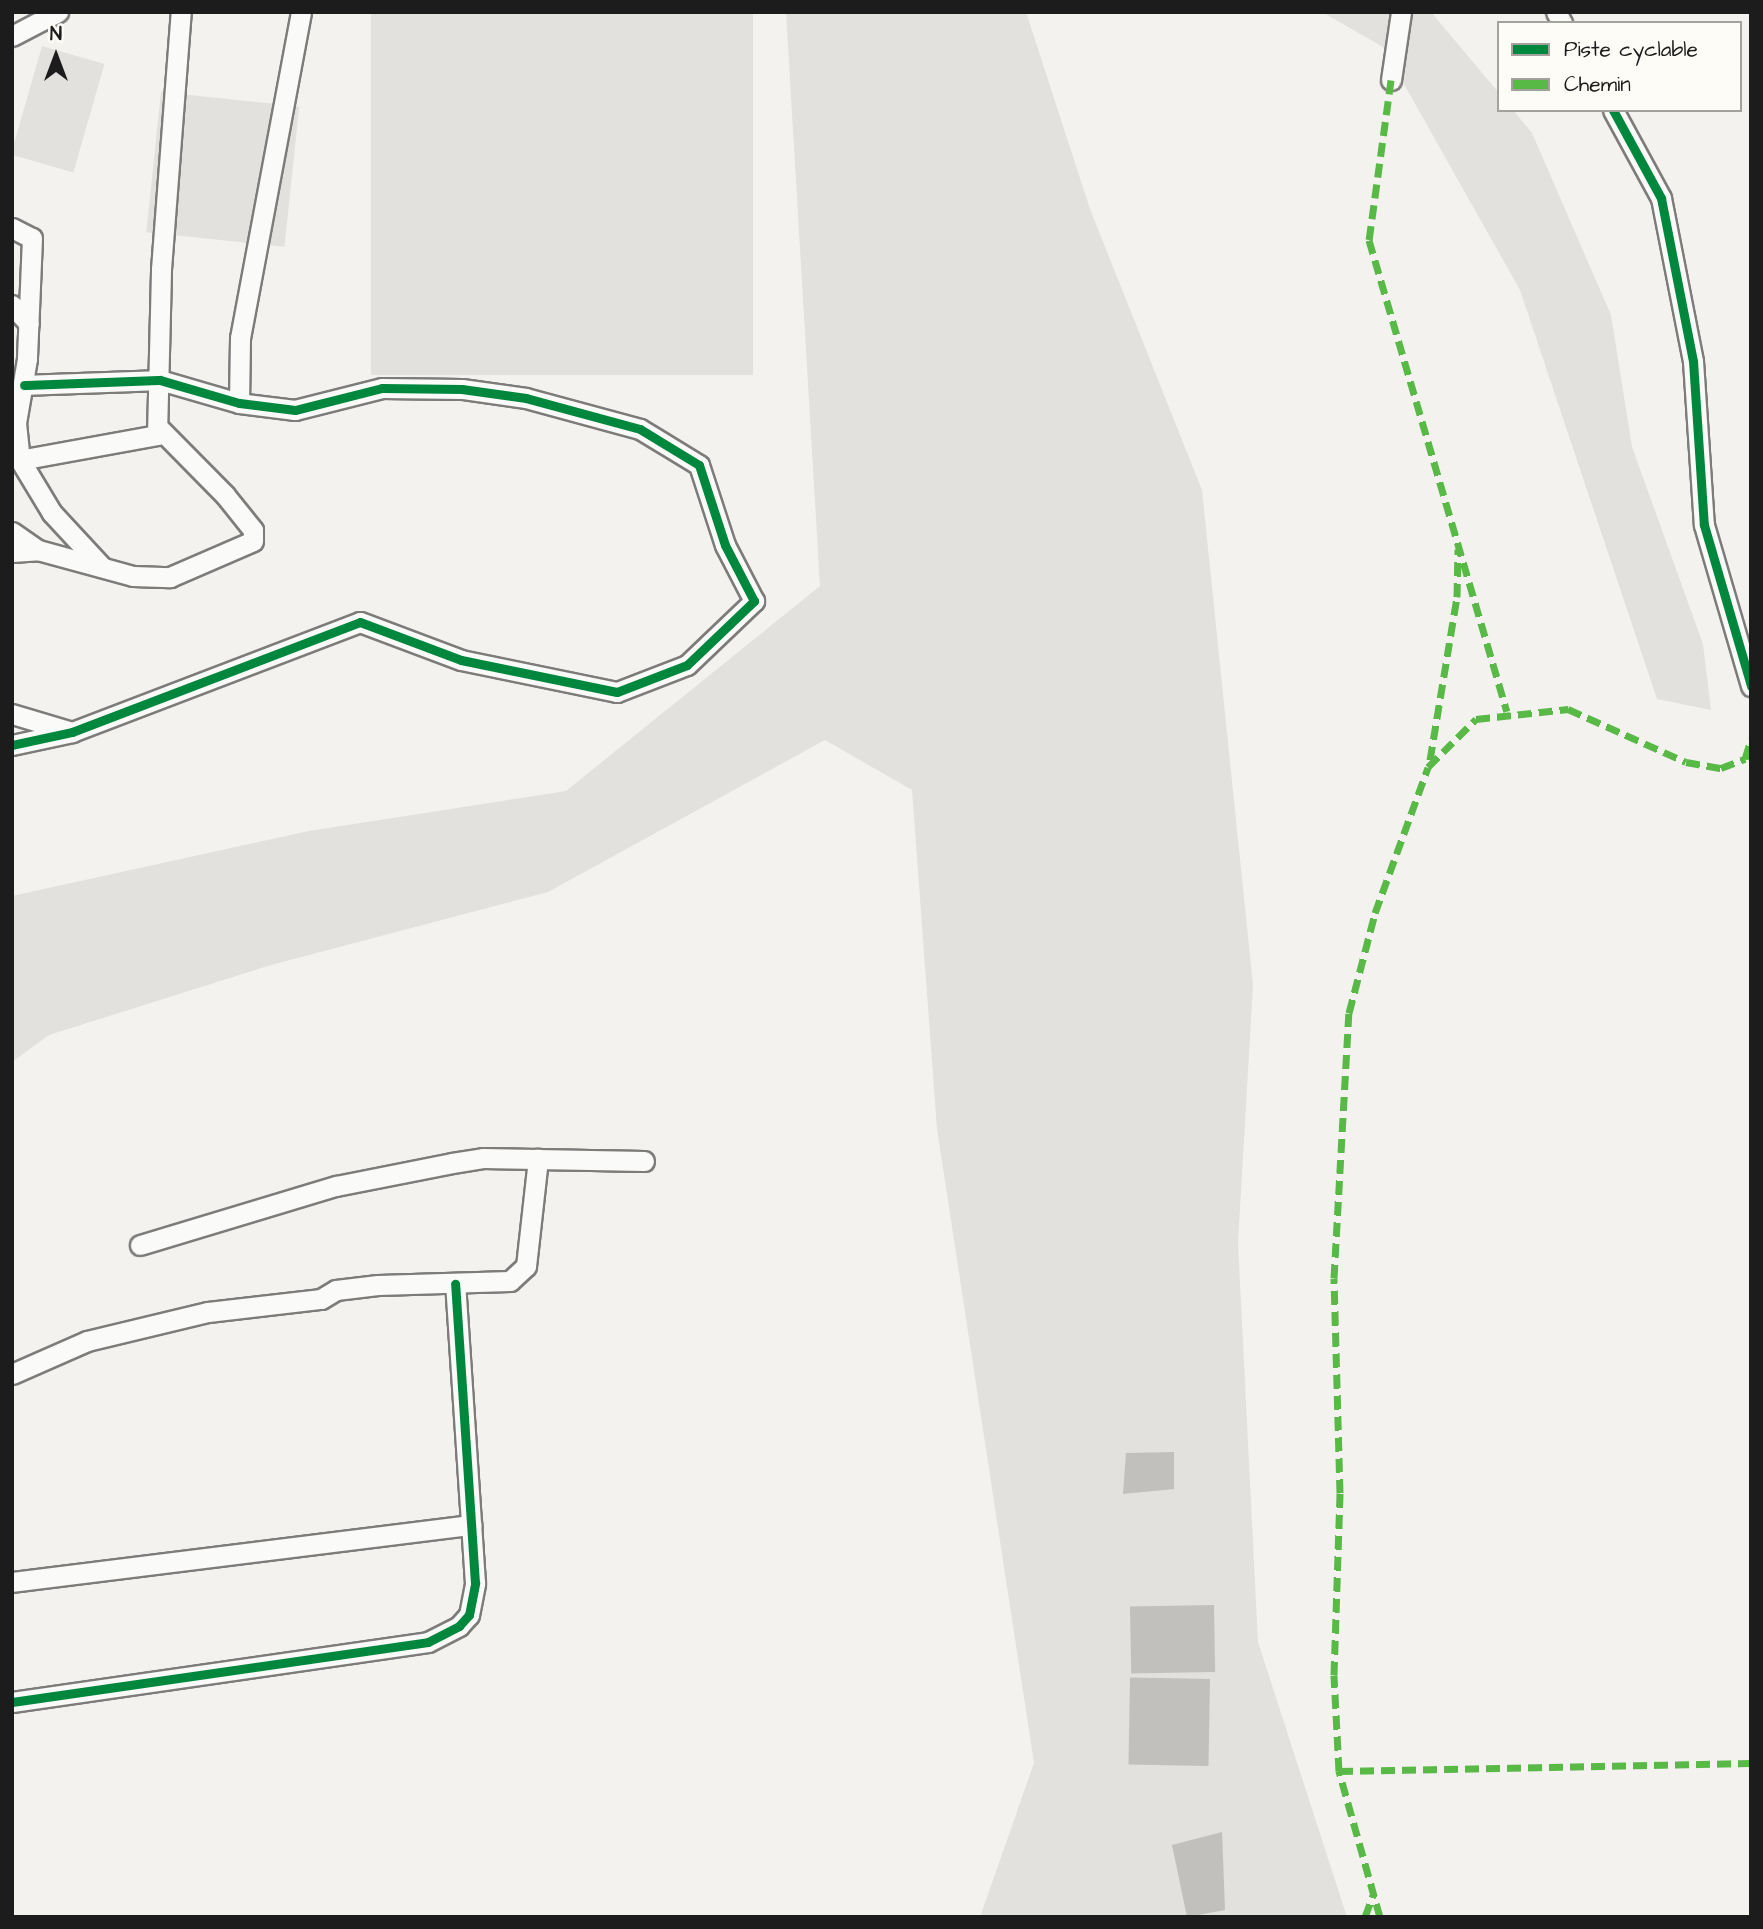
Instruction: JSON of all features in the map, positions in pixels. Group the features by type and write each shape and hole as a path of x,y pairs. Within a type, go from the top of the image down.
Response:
{"street":[{"path":"21,25 58,12"},
{"path":"20,460 155,437 158,427 160,380 161,269 181,12"},
{"path":"239,403 240,338 301,12"},
{"path":"1391,80 1401,12"},
{"path":"1613,112 1661,198 1693,361 1704,525 1751,686"},
{"path":"12,228 32,238 24,385 14,423 20,460 52,513 102,567"},
{"path":"12,304 29,324"},
{"path":"12,746 72,732 360,622 461,660 617,692 687,665 751,608 752,592 725,545 699,465 640,429 526,398 463,389 382,388 295,410 239,403 160,380 24,385"},
{"path":"12,552 38,550 102,567 170,577 255,536 211,480 158,427"},
{"path":"12,532 38,550"},
{"path":"12,714 72,732"},
{"path":"140,1245 387,1174 483,1158 644,1161"},
{"path":"12,1374 87,1341 208,1312 321,1299 336,1290 378,1285 510,1281 526,1266 538,1159"},
{"path":"12,1702 446,1637 469,1615 475,1583 455,1284"},
{"path":"12,1582 471,1524"}],"shaded area":[{"path":"371,12 753,12 753,375 371,375"},
{"path":"786,12 1026,12 1090,209 1202,490 1253,985 1238,1243 1258,1642 1347,1917 980,1917 1034,1763 937,1129 912,790 825,740 548,892 271,965 49,1035 12,1062 12,896 309,831 566,791 820,586"},
{"path":"1322,12 1431,12 1497,91 1497,112 1515,112 1532,133 1611,315 1632,447 1703,644 1711,710 1657,699 1520,290 1383,47"},
{"path":"42,46 104,64 73,173 12,155"},
{"path":"161,92 299,107 285,247 146,232"},
{"path":"1174,1452 1174,1489 1123,1494 1126,1453"},
{"path":"1214,1605 1215,1672 1131,1673 1130,1606"},
{"path":"1130,1678 1210,1679 1208,1766 1128,1765"},
{"path":"1222,1832 1225,1910 1187,1917 1172,1845"}],"marked path":[{"path":"1391,80 1369,240 1507,711"},
{"path":"1430,760 1457,597 1458,549"},
{"path":"1380,1917 1339,1771 1334,1675 1340,1493 1334,1278 1349,1013 1375,913 1428,767 1476,719 1568,709 1686,762 1721,768 1745,759 1751,739"},
{"path":"1339,1771 1751,1763"},
{"path":"1365,1917 1373,1895"}],"cycle path":[{"path":"1614,112 1661,198 1693,361 1704,525 1751,686"},
{"path":"12,745 72,732 360,622 461,660 617,692 687,665 754,601 725,545 699,465 640,429 526,398 462,389 382,388 295,410 239,403 160,380 24,385"},
{"path":"12,1702 428,1642 459,1626 469,1615 475,1583 455,1284"}]}
